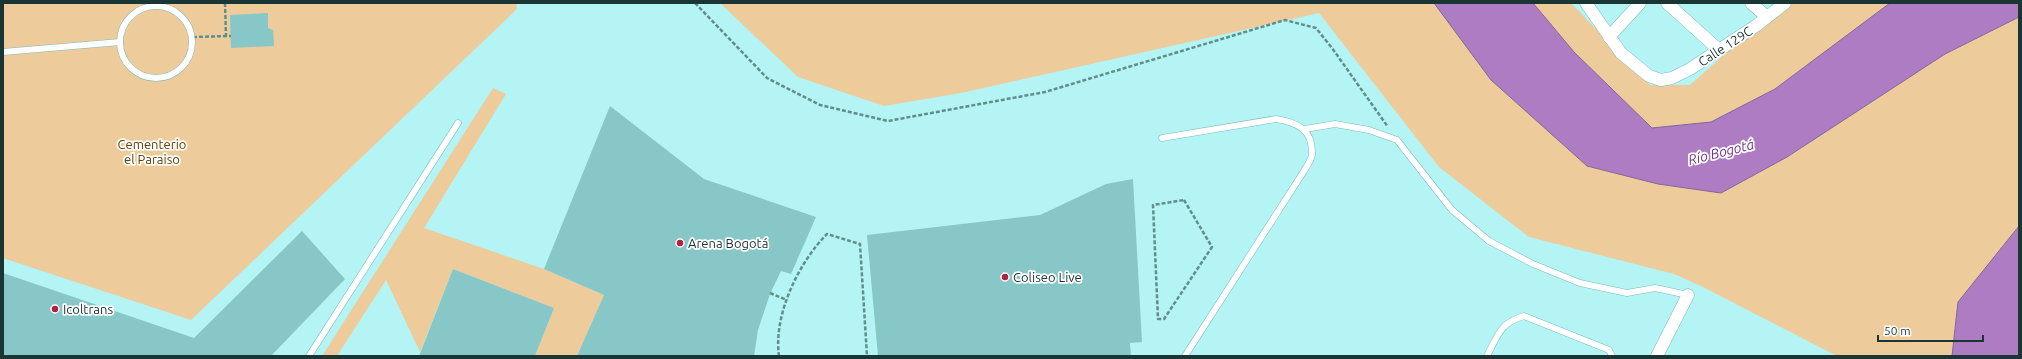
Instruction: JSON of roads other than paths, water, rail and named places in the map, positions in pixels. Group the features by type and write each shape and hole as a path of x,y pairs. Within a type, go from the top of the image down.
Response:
{"street":[{"path":"1586,3 1609,37 1640,3"},
{"path":"1667,3 1719,50"},
{"path":"1751,3 1767,17"},
{"name":"Calle 129C","path":"1609,37 1621,53 1649,76 1661,80 1672,78 1690,69 1719,50 1785,3"},
{"path":"1657,356 1688,295"}],"lane":[{"path":"160,6 171,9 182,16 189,25 193,37 192,49 188,60 181,70 170,76 159,79 142,75 127,64 122,54 120,42 122,31 127,20 136,12 147,7 160,6"},
{"path":"3,52 120,42"},
{"path":"1162,138 1276,118 1294,122 1305,129 1310,139 1312,155 1304,171 1185,356"},
{"path":"309,356 458,123"},
{"path":"1305,129 1336,124 1369,130 1397,140 1452,210 1489,241 1533,264 1580,283 1627,293 1655,288 1688,295"},
{"path":"1487,356 1501,328 1510,320 1524,316 1609,350 1612,356"}],"water":[{"name":"Río Bogotá","path":"1434,3 1533,3 1574,52 1652,128 1711,122 1775,89 1890,3 2019,3 2019,17 1945,54 1787,157 1721,193 1658,184 1587,166 1491,80"},
{"path":"2019,226 2019,356 1952,356 1958,302"}],"place":[{"name":"Arena Bogotá","path":"680,243"},
{"name":"Coliseo Live","path":"1005,277"},
{"name":"Icoltrans","path":"55,309"}],"park label":[{"name":"Cementerio el Paraiso","path":"152,152"}]}
